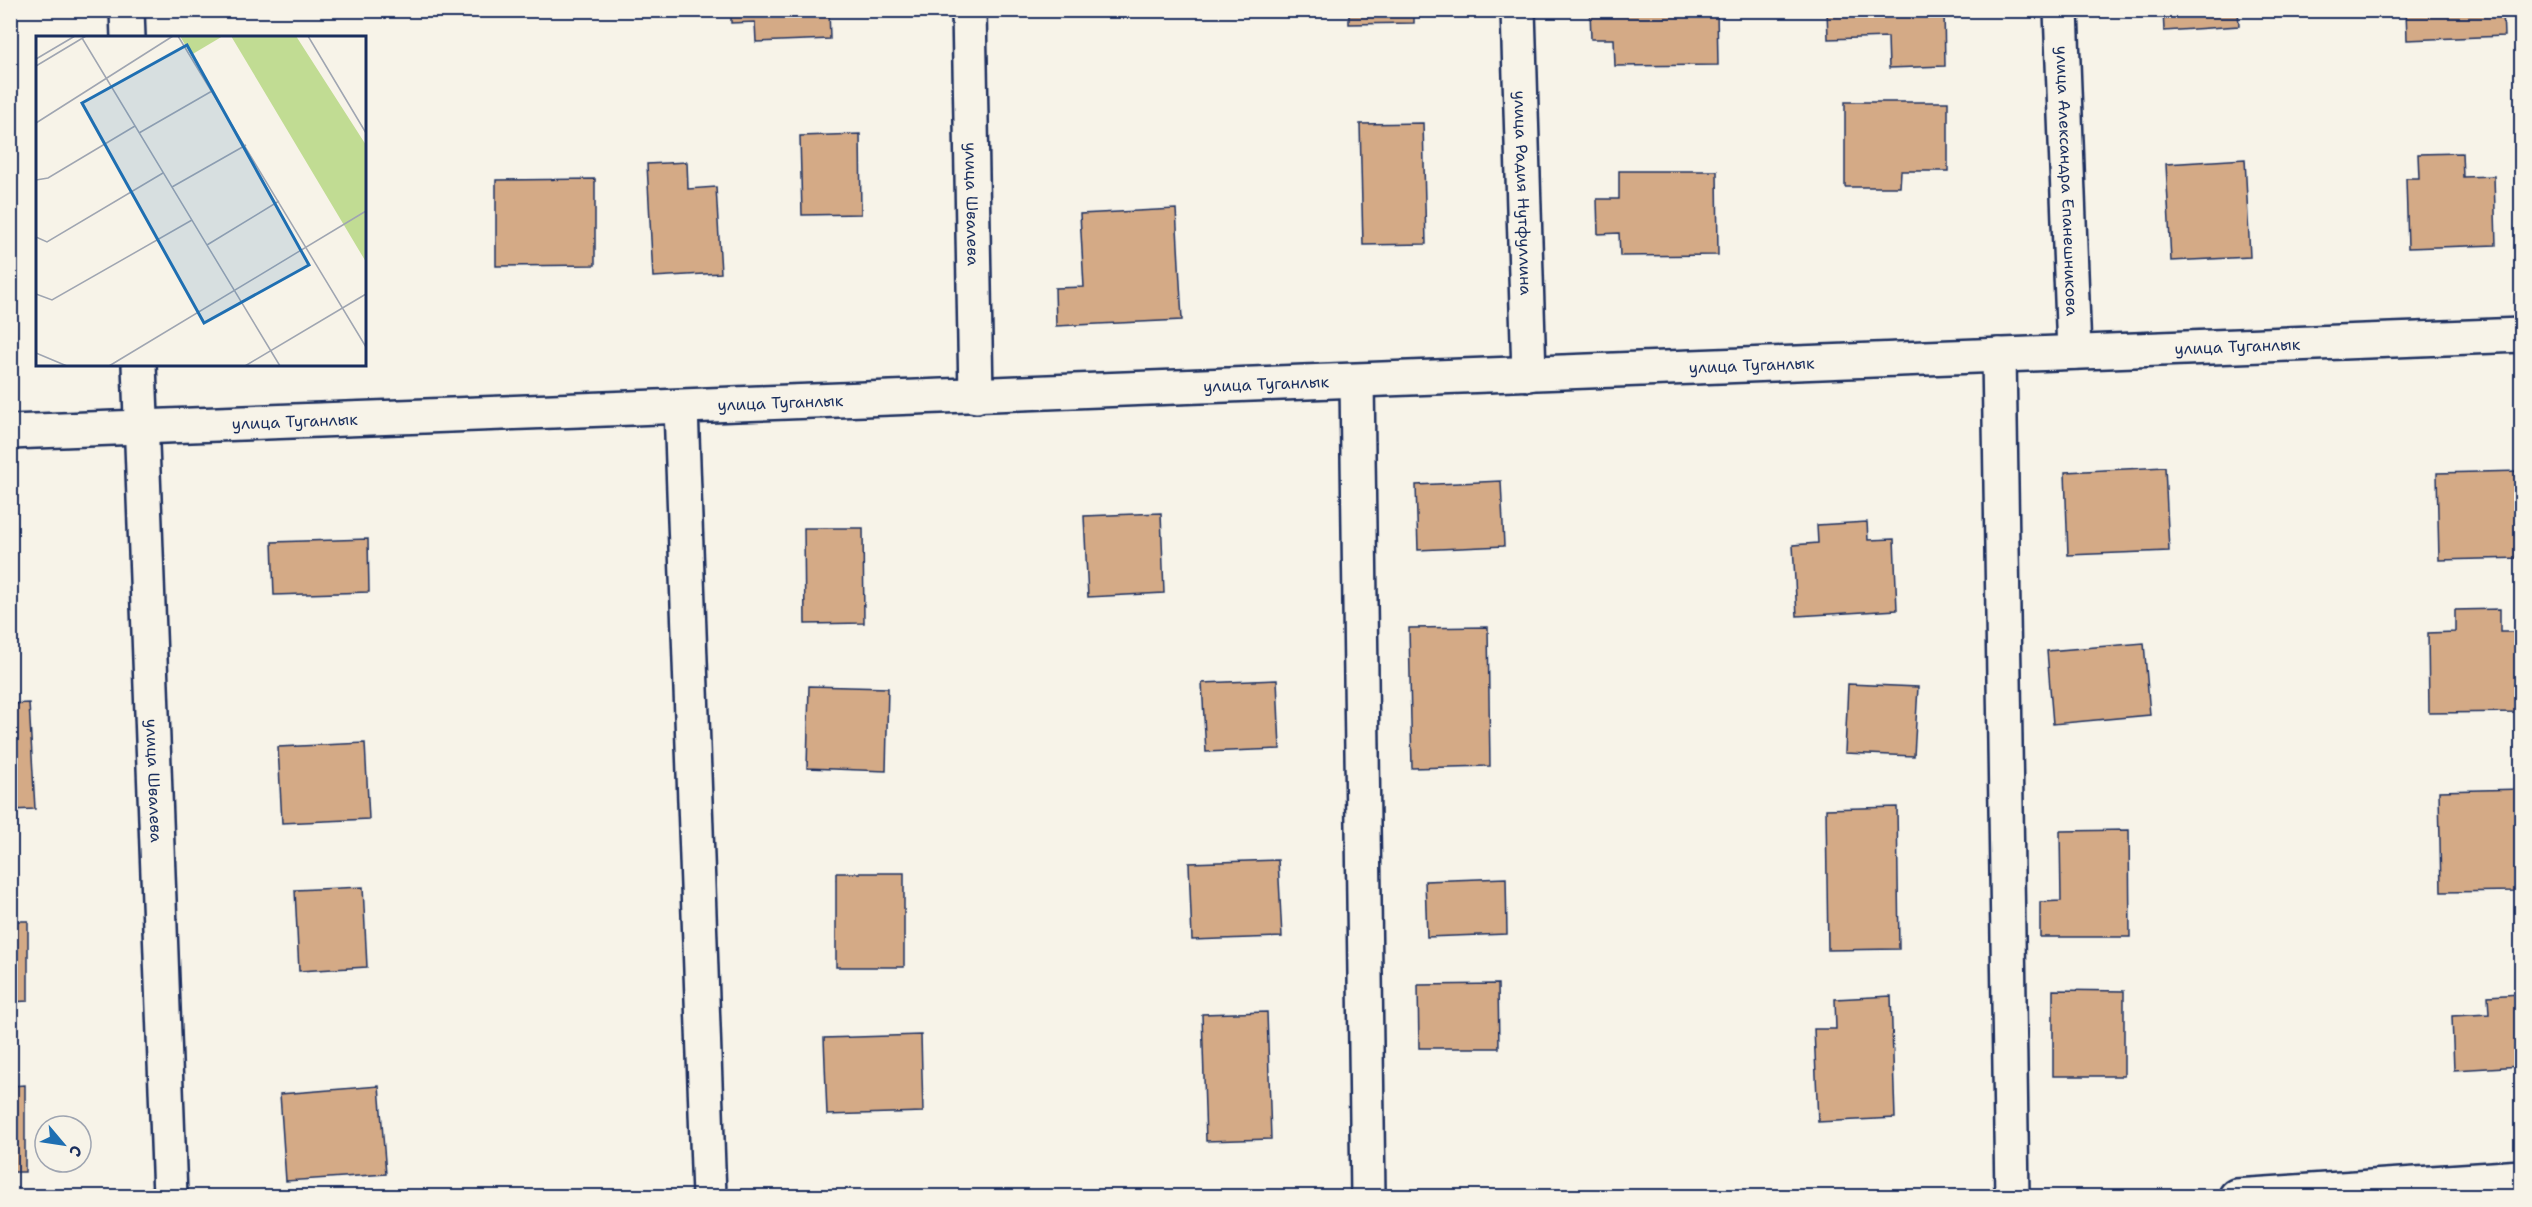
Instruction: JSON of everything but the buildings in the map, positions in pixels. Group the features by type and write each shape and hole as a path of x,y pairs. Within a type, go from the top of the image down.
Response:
{"street":[{"path":"127,10 128,36"},
{"name":"улица Швалева","path":"969,10 976,396"},
{"name":"улица Радия Нутфуллина","path":"1518,10 1529,374"},
{"name":"улица Александра Епанешникова","path":"2061,10 2074,352"},
{"name":"улица Туганлык","path":"10,432 2522,335"},
{"path":"1999,355 2012,1197"},
{"name":"улица Швалева","path":"139,366 170,1197"},
{"path":"1357,381 1368,1197"},
{"path":"681,407 709,1197"},
{"path":"2236,1197 2522,1178"}]}
